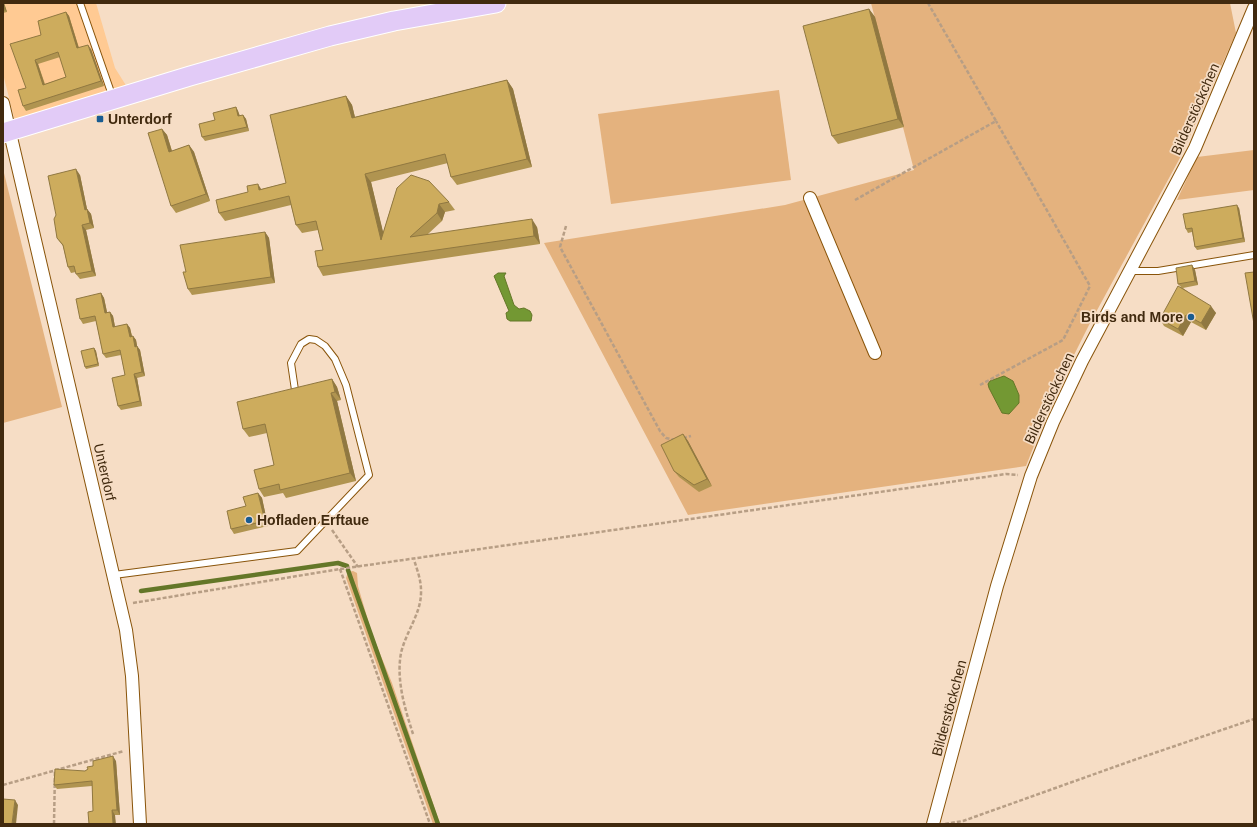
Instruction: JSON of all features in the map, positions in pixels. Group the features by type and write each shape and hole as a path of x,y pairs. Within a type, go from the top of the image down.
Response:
{"main road":[{"path":"6,132 190,76 351,31 432,14 496,3"}],"street":[{"name":"Bilderstöckchen","path":"933,823 997,586 1031,476 1067,391 1128,270 1195,148 1254,8"},
{"name":"Unterdorf","path":"3,103 6,132 121,605 132,676 140,824"},
{"path":"810,198 875,353"}],"lane":[{"path":"80,3 114,99"},
{"path":"1128,270 1158,271 1254,255"},
{"path":"114,575 297,551 370,475 343,378 335,358 325,346 316,340 309,339 301,344 291,363 295,390"}],"path":[{"path":"928,3 1090,286 1063,340 980,385"},
{"path":"855,200 996,121"},
{"path":"566,226 560,247 660,431 666,438 677,440 691,436"},
{"path":"121,605 340,569 414,560 1006,474 1031,476"},
{"path":"326,521 358,567"},
{"path":"412,734 403,696 400,664 403,644 418,611 420,600 421,586 414,560"},
{"path":"340,569 430,824"},
{"path":"933,823 950,824 963,821 1131,761 1254,720"},
{"path":"3,785 136,747"},
{"path":"54,824 55,770"}],"shaded area":[{"path":"3,3 96,3 115,68 127,87 15,121 3,74"},
{"path":"871,3 1230,3 1236,33 1181,156 1089,325 1054,395 1026,466 688,515 544,243 785,205 914,170"},
{"path":"779,90 791,180 611,204 598,114"},
{"path":"1254,150 1254,190 1177,200 1197,157"},
{"path":"3,169 62,407 3,423"},
{"path":"498,273 506,273 504,276 514,305 519,309 524,308 530,311 532,315 531,321 510,321 507,319 506,313 509,311 494,276"},
{"path":"1004,376 1013,381 1019,395 1019,403 1009,414 1002,413 988,384 990,381"},
{"path":"353,571 357,573 358,586 372,634 392,683 440,824 433,824 346,578 348,572"}],"building":[{"path":"869,9 898,119 832,136 803,26"},
{"path":"66,12 77,48 88,45 101,81 23,106 18,90 26,88 10,44 41,35 38,21","holes":["58,52 66,77 43,85 35,60"]},
{"path":"507,80 527,159 451,177 445,154 365,174 381,240 397,188 411,175 429,181 449,202 439,204 437,213 410,237 532,219 534,236 318,267 315,251 323,250 316,221 296,225 289,196 219,213 216,200 248,192 247,186 258,184 259,190 286,183 270,115 346,96 352,118"},
{"path":"236,107 238,116 243,115 247,127 202,137 199,124 215,120 213,113"},
{"path":"162,129 169,152 189,145 206,194 171,206 148,133"},
{"path":"76,169 85,210 87,209 90,223 82,225 92,271 76,274 74,266 68,267 63,245 57,238 54,219 56,215 48,176"},
{"path":"1237,205 1243,238 1195,247 1192,228 1186,229 1183,214"},
{"path":"265,232 271,277 188,289 183,272 186,272 180,245"},
{"path":"1192,265 1195,281 1178,284 1176,268"},
{"path":"1254,272 1254,324 1245,273"},
{"name":"Birds and More","path":"1178,286 1211,306 1201,323 1186,315 1178,329 1160,319"},
{"path":"101,293 105,313 110,312 113,327 127,324 130,337 133,336 135,347 137,346 142,372 134,374 140,401 118,406 112,378 125,375 120,350 103,354 95,316 80,319 76,299"},
{"path":"94,348 98,364 85,367 81,351"},
{"path":"332,379 335,392 331,393 350,473 280,490 279,484 259,489 254,470 274,465 265,424 243,429 237,402"},
{"path":"683,434 707,479 694,485 674,471 661,445"},
{"name":"Hofladen Erftaue","path":"258,493 265,521 231,529 227,511 246,506 243,497"},
{"path":"113,756 117,810 112,810 113,824 89,824 88,812 93,811 92,781 54,785 55,769 85,771 88,769 87,767 93,766 93,761"},
{"path":"3,799 15,800 12,824 3,824"}],"waterway":[{"path":"141,591 338,563 347,566"},
{"path":"348,570 438,824"}],"place":[{"name":"Unterdorf","path":"100,119"},
{"name":"Birds and More","path":"1191,317"},
{"name":"Hofladen Erftaue","path":"249,520"}]}
